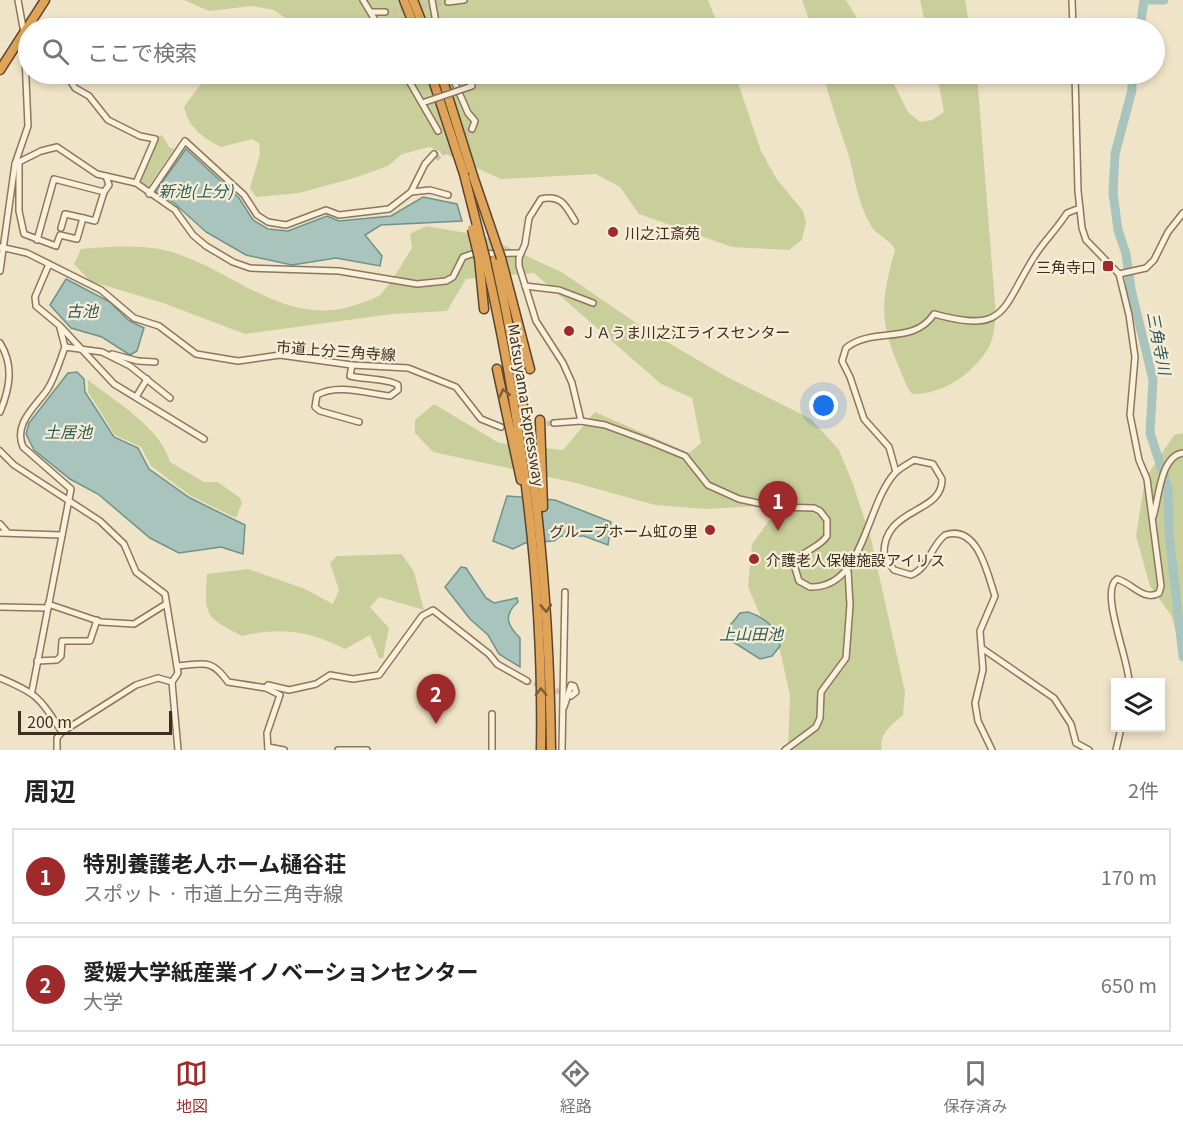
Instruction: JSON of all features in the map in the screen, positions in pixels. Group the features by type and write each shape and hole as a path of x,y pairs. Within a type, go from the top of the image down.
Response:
{"highway":[{"path":"34,18 45,0"},
{"path":"404,0 411,18"},
{"path":"413,0 420,18"},
{"path":"0,70 18,42"},
{"path":"434,84 450,129 482,257 484,309"},
{"path":"444,84 530,369"},
{"name":"Matsuyama Expressway","path":"482,257 533,492"},
{"name":"Matsuyama Expressway","path":"498,258 525,405 550,677 551,750"},
{"path":"497,369 533,492"},
{"path":"538,550 533,492 540,420"},
{"name":"Matsuyama Expressway","path":"538,550 541,750"}],"street":[{"path":"18,0 21,18"},
{"path":"363,0 374,18"},
{"path":"432,0 435,18"},
{"path":"448,2 464,0"},
{"path":"1072,0 1073,18"},
{"path":"371,12 385,12"},
{"path":"0,271 17,164 28,126 27,84"},
{"path":"72,84 89,96 108,120 140,136 154,139 136,183"},
{"path":"411,84 438,131"},
{"path":"455,84 468,113 475,122 472,129"},
{"path":"423,103 472,86 472,84"},
{"path":"1075,84 1080,208 1086,240 1119,274 1135,357 1130,416 1139,460 1147,479 1161,579 1159,593 1153,597 1117,579 1110,587 1110,600 1121,638 1128,678"},
{"path":"149,194 185,141 244,195 257,215 268,222 286,225 326,210 339,215 389,209 411,192 425,164 435,156"},
{"path":"17,164 41,151 57,147 97,174 136,183 149,194 176,210 193,235 217,254 260,270 339,271 417,284 434,283 453,277 463,257 472,254 520,253"},
{"path":"17,164 19,211 24,234 56,246 60,235 77,239 83,218"},
{"path":"60,225 65,214 96,221 104,192 109,185 106,176"},
{"path":"37,240 54,179 104,192"},
{"path":"411,192 430,190 448,195"},
{"path":"575,221 561,200 556,197 541,199 529,218 519,266 536,321 573,383 581,421"},
{"path":"896,472 889,447 864,419 850,377 842,361 846,348 865,339 919,330 934,314 976,322 993,318 1017,292 1032,260 1057,230 1067,213 1080,208"},
{"path":"1119,274 1146,267 1154,260 1168,232 1183,213"},
{"name":"市道上分三角寺線","path":"2,247 27,253 109,294 128,313 159,326 196,354 238,361 280,355 352,365 395,366 447,381 456,387 482,419 501,427"},
{"path":"49,264 35,302 36,306 60,326 114,384 204,439"},
{"path":"525,286 559,290 593,303"},
{"path":"32,691 71,489 28,453 20,435 33,405 48,389 65,346 60,326"},
{"path":"0,343 9,357 10,374 0,412"},
{"path":"65,346 138,361 155,362"},
{"path":"102,352 130,366 170,398"},
{"path":"352,365 350,376 391,381 398,385 398,390 390,396 358,391 323,392 317,395 315,407 320,411 358,422"},
{"path":"136,397 147,379"},
{"path":"554,423 581,421 605,425 685,456 708,485 740,500 776,507 805,507 820,511 827,520 827,536 821,544 797,559 796,577 805,586 819,587 834,583 848,571 884,489 896,472 914,460 922,460 937,469 942,484 939,494 932,501 896,522 885,543 886,562 899,573 911,575 925,565 936,544 945,535 962,534 970,539 979,553 995,596 980,631 983,670 975,709 992,750"},
{"path":"0,451 14,465 100,520 124,544 136,572 165,594 178,673 172,682 178,750"},
{"path":"1152,518 1168,462 1176,454 1183,453"},
{"path":"0,524 3,532 62,535"},
{"path":"785,750 816,727 820,718 821,692 846,658 850,605 848,571"},
{"path":"562,750 565,592"},
{"path":"0,607 48,606 97,620 134,624 166,604"},
{"path":"266,688 268,685 289,690 316,684 330,675 353,679 379,675 422,616 433,610 489,654 497,664 527,681"},
{"path":"37,661 57,660 61,656 62,641 90,641 97,620"},
{"path":"983,649 1054,698 1071,724 1076,743 1089,750"},
{"path":"177,666 208,663 219,669 228,682 266,688 280,695 267,733 268,749 284,750"},
{"path":"0,678 32,691 42,701 62,732"},
{"path":"57,750 57,738 62,732 136,685 158,678 172,682"},
{"path":"561,718 571,685 574,686 576,692 571,696"},
{"path":"492,714 492,750"},
{"path":"1116,750 1120,732"},
{"path":"338,750 368,750"}],"green space":[{"path":"184,0 708,0 715,18 285,18 274,10 252,6 209,11"},
{"path":"802,0 846,0 857,18 808,18"},
{"path":"920,0 965,0 968,18 924,18"},
{"path":"738,84 761,151 776,178 803,211 806,222 802,240 789,250 732,247 639,214 620,187 596,174 501,179 430,147 402,154 388,166 354,178 299,193 256,197 250,188 260,154 259,143 252,139 221,147 197,131 189,121 184,107 200,85"},
{"path":"826,84 894,84 908,112 920,122 932,120 944,112 939,84 978,84 996,317 991,342 984,355 967,373 935,391 912,394 890,345 884,305 895,250 873,228 862,207"},
{"path":"162,135 169,147 174,149 146,190 137,182 155,138"},
{"path":"426,226 484,236 563,273 645,329 727,377 811,419 839,450 871,539 905,692 903,715 884,734 882,750 788,750 790,696 780,650 766,628 748,587 752,544 774,514 762,506 706,509 655,505 572,482 433,452 415,433 415,420 434,404 499,443 563,450 595,412 689,453 701,443 692,398 661,384 534,273 466,279 447,311 392,314 245,334 163,303 90,281 74,264 81,249 147,247 192,259 285,304 309,310 334,310 381,294 412,248 410,234"},
{"path":"88,380 147,427 165,450 170,462 204,482 218,482 240,498 242,503 236,518 191,496 151,466 141,447 115,435 88,392"},
{"path":"1183,433 1183,655 1171,615 1150,586 1136,536 1145,479 1174,435"},
{"path":"402,554 414,572 424,610 379,597 370,607 389,628 383,658 379,658 370,635 345,649 319,638 295,632 282,631 242,636 220,624 210,614 207,607 207,574 248,569 305,589 333,604 339,590 330,563 337,556"}],"water":[{"name":"新池(上分)","path":"186,149 239,198 253,220 268,229 288,231 327,216 339,221 391,216 423,197 457,204 462,221 381,225 365,235 382,256 380,266 336,258 292,265 246,255 206,232 173,202 155,192"},
{"name":"古池","path":"66,279 110,302 128,320 144,328 137,351 130,355 102,337 71,328 50,305"},
{"name":"土居池","path":"77,372 84,379 85,392 114,437 138,448 149,469 190,498 245,525 243,554 221,547 179,553 150,538 98,494 70,479 34,450 26,434 29,423 68,373"},
{"path":"507,496 555,500 611,522 608,545 584,536 561,536 554,541 525,543 513,549 493,541"},
{"path":"461,567 466,568 486,598 494,603 517,598 518,602 510,611 508,620 520,638 520,667 499,654 488,635 470,619 445,587"},
{"name":"上山田池","path":"748,612 765,620 773,628 780,646 772,656 760,659 727,638 728,628 740,613"}],"waterway":[{"name":"三角寺川","path":"1141,18 1144,0"},
{"path":"1145,0 1164,0"},
{"name":"三角寺川","path":"1132,84 1115,154 1113,193 1118,230 1126,254 1131,289 1153,380 1150,433 1168,488 1169,534 1183,657"}],"tunnel":[{"path":"385,12 448,2"},
{"path":"436,159 472,129"},
{"path":"524,425 554,423"},
{"path":"527,681 567,694"}],"place":[{"name":"川之江斎苑","path":"613,232"},
{"name":"三角寺口","path":"1108,266"},
{"name":"ＪＡうま川之江ライスセンター","path":"569,331"},
{"name":"グループホーム虹の里","path":"710,530"},
{"name":"特別養護老人ホーム樋谷荘","path":"778,531"},
{"name":"介護老人保健施設アイリス","path":"754,559"},
{"name":"愛媛大学紙産業イノベーションセンター","path":"436,724"}]}
